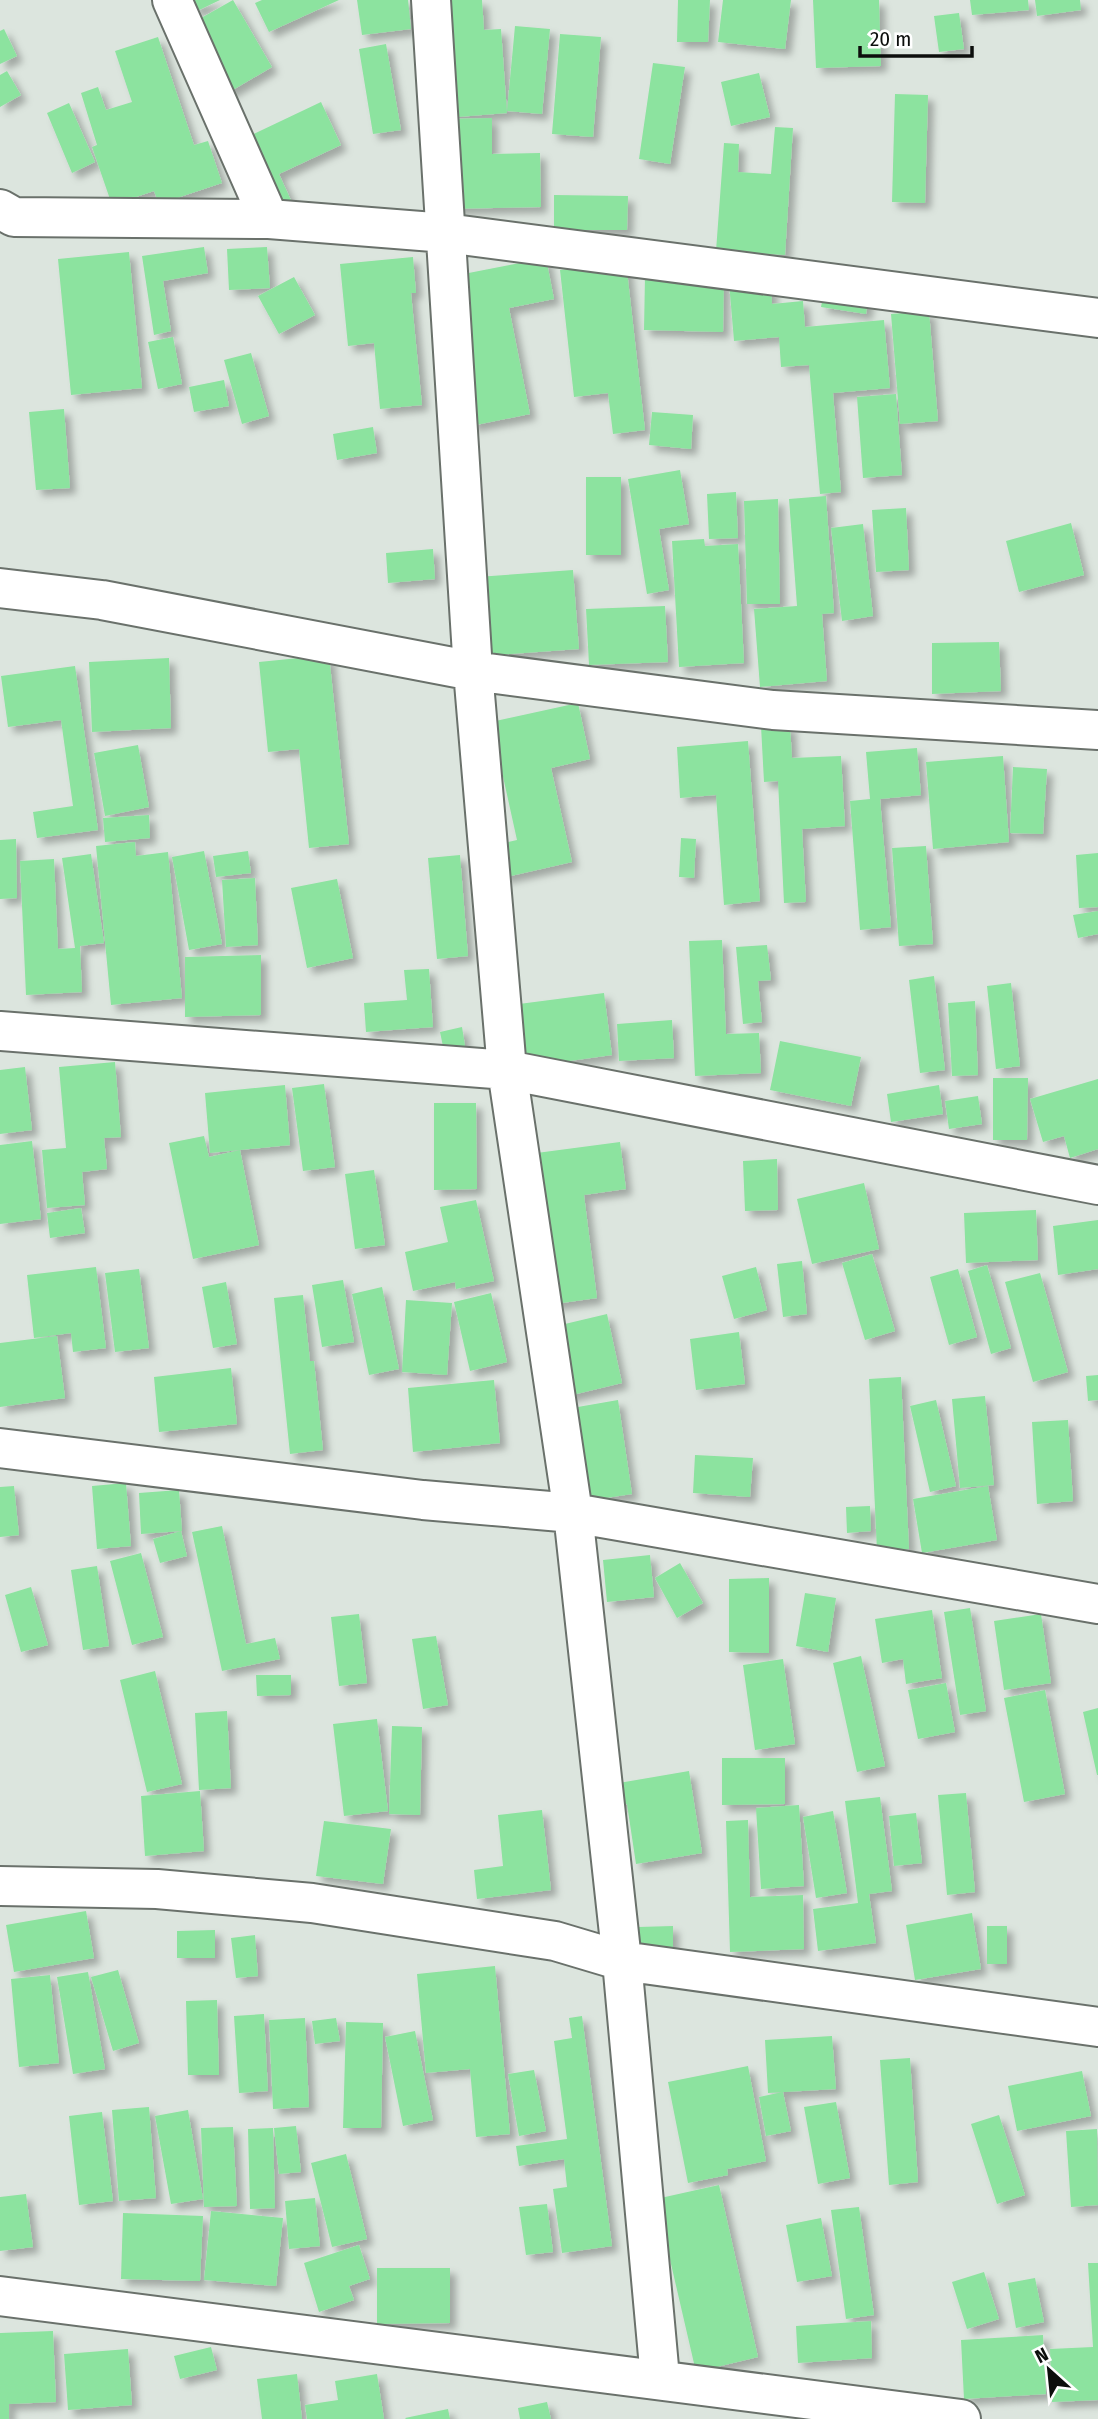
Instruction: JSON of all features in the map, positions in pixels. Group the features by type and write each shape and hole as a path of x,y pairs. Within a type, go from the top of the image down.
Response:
{"street":[{"path":"172,0 269,219"},
{"path":"431,0 474,671 507,1070 573,1513 622,1961 660,2378"},
{"path":"0,209 14,217 269,219 446,233 1098,318"},
{"path":"0,588 102,600 474,671 773,710 1098,730"},
{"path":"0,1031 507,1070 1098,1185"},
{"path":"0,1448 423,1500 573,1513 1098,1604"},
{"path":"0,1886 157,1889 312,1903 555,1941 622,1961 1098,2027"},
{"path":"0,2296 660,2378 961,2419"}],"building":[{"path":"190,0 220,0 195,12"},
{"path":"233,0 272,67 226,94 187,26"},
{"path":"262,0 339,0 269,32 255,3"},
{"path":"357,0 408,0 411,29 362,35"},
{"path":"436,0 482,0 484,30 501,29 507,113 445,118"},
{"path":"678,0 710,0 708,42 677,42"},
{"path":"723,0 791,0 785,49 718,42"},
{"path":"813,0 879,0 881,66 816,68"},
{"path":"970,0 1028,0 1029,10 972,15"},
{"path":"1035,0 1080,0 1081,10 1037,16"},
{"path":"959,13 964,49 939,52 934,16"},
{"path":"515,26 550,29 542,114 507,111"},
{"path":"4,29 17,56 0,64 0,31"},
{"path":"560,34 601,37 593,137 552,134"},
{"path":"158,37 194,145 208,141 222,183 159,204 154,191 112,205 92,147 97,145 81,93 98,87 106,110 132,102 115,51"},
{"path":"386,44 401,130 373,134 359,49"},
{"path":"653,63 685,67 670,164 639,159"},
{"path":"7,71 21,95 0,107 0,75"},
{"path":"759,73 770,117 731,126 721,82"},
{"path":"895,94 928,95 925,203 892,202"},
{"path":"321,102 341,145 279,174 295,209 277,217 241,140"},
{"path":"69,103 95,162 72,173 47,113"},
{"path":"492,118 492,154 540,153 541,207 448,209 446,119"},
{"path":"775,127 793,128 785,255 716,251 724,143 739,144 738,172 771,174"},
{"path":"554,195 628,196 627,230 554,230"},
{"path":"204,247 208,273 163,281 171,331 154,335 142,256"},
{"path":"267,247 270,288 229,290 227,249"},
{"path":"129,252 142,388 71,395 58,259"},
{"path":"413,257 416,293 411,293 422,405 380,409 374,343 348,346 340,264"},
{"path":"546,258 554,299 509,308 530,414 471,426 443,278"},
{"path":"626,262 645,430 613,434 608,393 574,397 560,270"},
{"path":"645,276 724,277 723,332 644,330"},
{"path":"294,277 315,315 279,334 258,296"},
{"path":"771,279 772,304 803,301 805,327 884,320 890,388 833,393 841,492 820,494 809,365 781,367 779,337 734,341 729,282"},
{"path":"826,281 870,288 866,314 821,307"},
{"path":"929,311 938,421 900,424 891,314"},
{"path":"173,337 182,384 158,389 148,342"},
{"path":"251,353 269,416 242,424 224,360"},
{"path":"224,380 229,406 194,412 189,387"},
{"path":"896,394 902,475 863,478 857,397"},
{"path":"64,409 70,488 36,490 29,412"},
{"path":"652,412 693,415 691,449 649,445"},
{"path":"373,427 377,453 337,460 333,434"},
{"path":"680,470 689,524 659,529 669,590 647,594 628,479"},
{"path":"586,477 621,477 621,555 586,555"},
{"path":"736,492 738,538 709,539 707,494"},
{"path":"826,496 834,613 822,614 827,681 760,687 754,609 797,606 789,499"},
{"path":"778,499 780,604 747,604 744,501"},
{"path":"906,508 909,570 876,572 872,510"},
{"path":"1071,523 1084,575 1019,592 1006,541"},
{"path":"863,524 873,616 842,621 831,528"},
{"path":"704,539 705,546 738,544 744,663 679,667 672,541"},
{"path":"433,549 435,579 388,583 386,553"},
{"path":"573,570 579,649 484,656 477,577"},
{"path":"665,606 668,662 589,665 586,609"},
{"path":"999,642 1001,691 932,694 932,643"},
{"path":"329,655 349,844 309,848 299,749 268,752 259,662"},
{"path":"169,658 171,728 92,732 89,662"},
{"path":"75,666 98,830 37,838 33,812 73,806 61,720 8,727 1,676"},
{"path":"578,703 590,759 551,768 572,862 502,878 495,845 517,840 491,722"},
{"path":"790,725 792,758 841,756 845,826 802,829 806,902 784,903 778,781 764,782 761,726"},
{"path":"748,741 760,901 724,905 716,795 680,798 677,747"},
{"path":"138,745 149,807 105,816 94,753"},
{"path":"917,748 921,795 880,799 891,927 860,930 850,801 870,799 866,752"},
{"path":"1003,756 1009,842 933,849 926,762"},
{"path":"1013,767 1047,769 1043,834 1010,833"},
{"path":"149,815 150,838 105,842 103,818"},
{"path":"681,838 696,839 694,878 679,877"},
{"path":"16,839 17,898 0,899 0,840"},
{"path":"135,842 136,856 168,852 182,998 111,1005 96,846"},
{"path":"926,846 933,944 899,946 892,848"},
{"path":"204,851 222,944 189,950 172,857"},
{"path":"248,851 251,873 216,877 213,856"},
{"path":"1098,853 1098,907 1079,908 1076,855"},
{"path":"91,854 104,943 80,946 82,992 26,995 20,861 54,859 58,949 75,948 62,858"},
{"path":"460,855 468,956 437,959 428,858"},
{"path":"255,878 258,945 226,947 222,880"},
{"path":"337,879 353,958 307,968 291,888"},
{"path":"1098,911 1098,934 1078,938 1073,915"},
{"path":"722,940 726,1034 759,1033 761,1073 695,1076 689,941"},
{"path":"767,945 771,980 758,981 762,1022 743,1024 736,947"},
{"path":"261,955 261,1015 185,1017 185,957"},
{"path":"429,969 433,1027 366,1032 364,1003 407,1000 404,970"},
{"path":"934,976 945,1070 920,1073 909,980"},
{"path":"1011,983 1020,1066 996,1069 987,986"},
{"path":"604,993 612,1055 527,1067 519,1004"},
{"path":"975,1001 978,1075 952,1076 948,1003"},
{"path":"672,1020 674,1058 619,1061 617,1024"},
{"path":"462,1027 466,1052 445,1056 440,1032"},
{"path":"780,1041 861,1057 851,1106 770,1090"},
{"path":"115,1062 121,1137 104,1138 107,1169 82,1172 85,1205 47,1208 42,1150 66,1148 59,1067"},
{"path":"25,1067 32,1130 0,1134 0,1070"},
{"path":"993,1078 1028,1078 1027,1140 993,1140"},
{"path":"1098,1079 1098,1149 1070,1158 1064,1136 1043,1142 1030,1099"},
{"path":"324,1084 335,1167 303,1171 292,1088"},
{"path":"285,1085 290,1145 210,1153 205,1093"},
{"path":"939,1085 943,1114 891,1122 887,1094"},
{"path":"978,1096 982,1124 949,1129 945,1101"},
{"path":"434,1103 476,1103 477,1189 434,1190"},
{"path":"204,1136 209,1157 240,1150 259,1245 193,1259 169,1143"},
{"path":"32,1141 41,1219 0,1224 0,1145"},
{"path":"620,1142 626,1189 584,1195 597,1298 548,1305 529,1154"},
{"path":"777,1159 778,1210 745,1211 743,1161"},
{"path":"374,1170 385,1245 355,1249 345,1174"},
{"path":"864,1183 879,1249 812,1264 797,1199"},
{"path":"476,1200 494,1281 456,1289 455,1282 413,1291 405,1252 448,1242 440,1207"},
{"path":"81,1208 85,1233 50,1238 47,1213"},
{"path":"1036,1210 1038,1260 966,1263 964,1213"},
{"path":"1098,1220 1098,1269 1058,1275 1053,1226"},
{"path":"872,1254 895,1331 865,1340 842,1263"},
{"path":"802,1261 807,1314 783,1317 777,1264"},
{"path":"987,1265 1011,1348 991,1354 968,1271"},
{"path":"96,1267 106,1348 73,1352 71,1333 34,1338 27,1275"},
{"path":"756,1267 767,1310 734,1319 722,1276"},
{"path":"139,1269 149,1348 115,1352 105,1273"},
{"path":"958,1269 977,1337 949,1345 930,1277"},
{"path":"1040,1273 1068,1372 1033,1382 1005,1282"},
{"path":"343,1280 354,1342 322,1347 312,1285"},
{"path":"226,1282 237,1344 213,1348 202,1287"},
{"path":"382,1287 399,1369 369,1375 352,1294"},
{"path":"491,1293 507,1362 470,1371 454,1302"},
{"path":"303,1295 310,1361 314,1361 323,1450 290,1454 274,1298"},
{"path":"406,1300 452,1303 447,1375 402,1372"},
{"path":"607,1314 622,1383 564,1397 548,1328"},
{"path":"739,1332 745,1384 696,1390 690,1339"},
{"path":"57,1336 65,1398 0,1407 0,1343"},
{"path":"231,1368 237,1424 159,1432 154,1377"},
{"path":"1098,1375 1098,1400 1088,1401 1086,1376"},
{"path":"901,1377 909,1549 877,1551 869,1379"},
{"path":"494,1380 500,1443 413,1452 408,1388"},
{"path":"985,1396 994,1485 960,1488 952,1399"},
{"path":"618,1400 632,1494 586,1501 572,1408"},
{"path":"936,1400 956,1486 930,1492 910,1406"},
{"path":"1068,1420 1073,1501 1037,1504 1032,1422"},
{"path":"695,1455 753,1458 750,1497 693,1493"},
{"path":"126,1483 131,1546 97,1549 92,1486"},
{"path":"14,1486 19,1535 0,1537 0,1487"},
{"path":"988,1486 997,1540 922,1553 913,1499"},
{"path":"179,1490 182,1531 141,1534 139,1493"},
{"path":"870,1506 871,1531 847,1533 846,1507"},
{"path":"222,1526 246,1644 275,1638 280,1659 222,1671 192,1532"},
{"path":"181,1531 187,1556 160,1563 153,1539"},
{"path":"141,1553 163,1637 132,1645 110,1561"},
{"path":"650,1555 654,1597 607,1602 603,1560"},
{"path":"680,1563 703,1603 677,1618 655,1578"},
{"path":"97,1566 109,1646 83,1650 71,1570"},
{"path":"769,1578 769,1653 729,1652 729,1579"},
{"path":"31,1587 48,1645 21,1652 5,1595"},
{"path":"805,1593 836,1598 828,1652 796,1646"},
{"path":"970,1608 986,1711 960,1715 944,1612"},
{"path":"932,1610 942,1678 906,1684 903,1659 882,1663 875,1619"},
{"path":"359,1614 367,1683 339,1686 331,1617"},
{"path":"1041,1614 1051,1683 1004,1690 994,1621"},
{"path":"436,1636 448,1705 423,1709 412,1639"},
{"path":"861,1656 885,1766 857,1772 833,1663"},
{"path":"783,1659 795,1744 755,1750 743,1665"},
{"path":"155,1671 182,1784 147,1792 120,1680"},
{"path":"256,1675 291,1675 291,1695 257,1696"},
{"path":"946,1683 955,1732 918,1739 908,1690"},
{"path":"1045,1690 1065,1794 1024,1802 1004,1698"},
{"path":"1098,1708 1098,1775 1097,1775 1083,1712"},
{"path":"227,1711 231,1788 199,1790 195,1713"},
{"path":"377,1719 388,1811 344,1816 333,1724"},
{"path":"392,1726 422,1727 420,1815 389,1814"},
{"path":"722,1758 785,1758 785,1804 722,1805"},
{"path":"689,1771 702,1853 636,1864 627,1804 617,1806 613,1784"},
{"path":"200,1791 204,1851 145,1856 141,1796"},
{"path":"966,1793 975,1892 947,1895 938,1795"},
{"path":"880,1797 892,1891 869,1894 876,1943 818,1951 813,1909 858,1903 845,1801"},
{"path":"799,1805 804,1886 761,1889 756,1808"},
{"path":"542,1810 551,1890 477,1899 474,1870 503,1866 498,1815"},
{"path":"833,1811 847,1893 816,1898 803,1817"},
{"path":"916,1813 922,1863 894,1866 889,1816"},
{"path":"748,1820 750,1897 803,1895 804,1949 730,1952 726,1821"},
{"path":"324,1821 391,1829 383,1884 316,1876"},
{"path":"86,1911 94,1958 14,1972 6,1925"},
{"path":"972,1913 981,1969 915,1980 906,1925"},
{"path":"673,1926 673,1957 639,1957 638,1927"},
{"path":"987,1926 1007,1926 1007,1964 987,1964"},
{"path":"215,1930 215,1958 177,1958 177,1931"},
{"path":"255,1935 258,1976 236,1978 231,1938"},
{"path":"495,1966 510,2134 476,2137 470,2069 426,2073 417,1974"},
{"path":"118,1970 139,2043 113,2051 91,1977"},
{"path":"88,1972 105,2069 73,2074 57,1977"},
{"path":"50,1975 59,2063 19,2067 11,1979"},
{"path":"217,2000 219,2075 188,2075 186,2001"},
{"path":"264,2014 268,2091 239,2093 234,2016"},
{"path":"582,2016 612,2246 562,2253 553,2189 567,2187 564,2159 519,2166 516,2146 567,2139 554,2041 572,2038 569,2018"},
{"path":"305,2018 309,2107 273,2109 269,2020"},
{"path":"336,2018 340,2041 315,2044 312,2021"},
{"path":"346,2022 383,2023 381,2128 343,2128"},
{"path":"415,2031 433,2120 403,2126 385,2037"},
{"path":"832,2036 836,2089 768,2093 765,2040"},
{"path":"910,2058 918,2182 889,2185 880,2060"},
{"path":"748,2066 766,2161 727,2169 728,2175 688,2183 668,2082"},
{"path":"534,2070 546,2131 519,2136 508,2074"},
{"path":"1082,2071 1091,2116 1017,2131 1008,2086"},
{"path":"783,2092 791,2131 766,2136 759,2097"},
{"path":"836,2102 850,2178 818,2184 804,2107"},
{"path":"149,2107 156,2198 119,2201 112,2110"},
{"path":"188,2110 203,2199 171,2204 155,2116"},
{"path":"102,2112 113,2201 79,2205 69,2116"},
{"path":"999,2115 1025,2195 997,2204 971,2124"},
{"path":"296,2126 301,2172 279,2174 274,2128"},
{"path":"233,2127 237,2206 204,2207 201,2128"},
{"path":"273,2128 275,2208 250,2209 248,2129"},
{"path":"1097,2129 1098,2205 1071,2207 1066,2131"},
{"path":"346,2154 367,2239 332,2247 311,2163"},
{"path":"719,2185 758,2357 696,2372 656,2199"},
{"path":"26,2194 33,2247 0,2251 0,2197"},
{"path":"315,2198 320,2246 289,2249 285,2201"},
{"path":"547,2204 553,2252 526,2255 519,2207"},
{"path":"859,2207 874,2315 846,2319 831,2210"},
{"path":"211,2211 283,2218 276,2286 204,2280"},
{"path":"123,2213 203,2216 200,2281 121,2279"},
{"path":"821,2218 832,2276 797,2282 786,2225"},
{"path":"359,2245 370,2279 349,2286 354,2300 319,2312 304,2263"},
{"path":"1088,2263 1098,2263 1098,2400 1052,2402 1050,2349 1093,2347"},
{"path":"377,2268 450,2268 450,2323 377,2324"},
{"path":"984,2272 999,2319 967,2329 952,2282"},
{"path":"1035,2278 1044,2322 1016,2328 1008,2283"},
{"path":"871,2321 872,2358 798,2363 796,2326"},
{"path":"53,2331 56,2402 9,2404 9,2419 0,2419 0,2333"},
{"path":"1043,2335 1046,2394 964,2399 961,2340"},
{"path":"211,2347 217,2370 180,2379 174,2356"},
{"path":"128,2349 132,2405 68,2410 64,2354"},
{"path":"297,2374 302,2419 262,2419 257,2379"},
{"path":"377,2374 384,2419 307,2419 305,2405 338,2400 335,2381"},
{"path":"547,2402 551,2419 520,2419 518,2408"},
{"path":"448,2409 450,2419 405,2418"}]}
